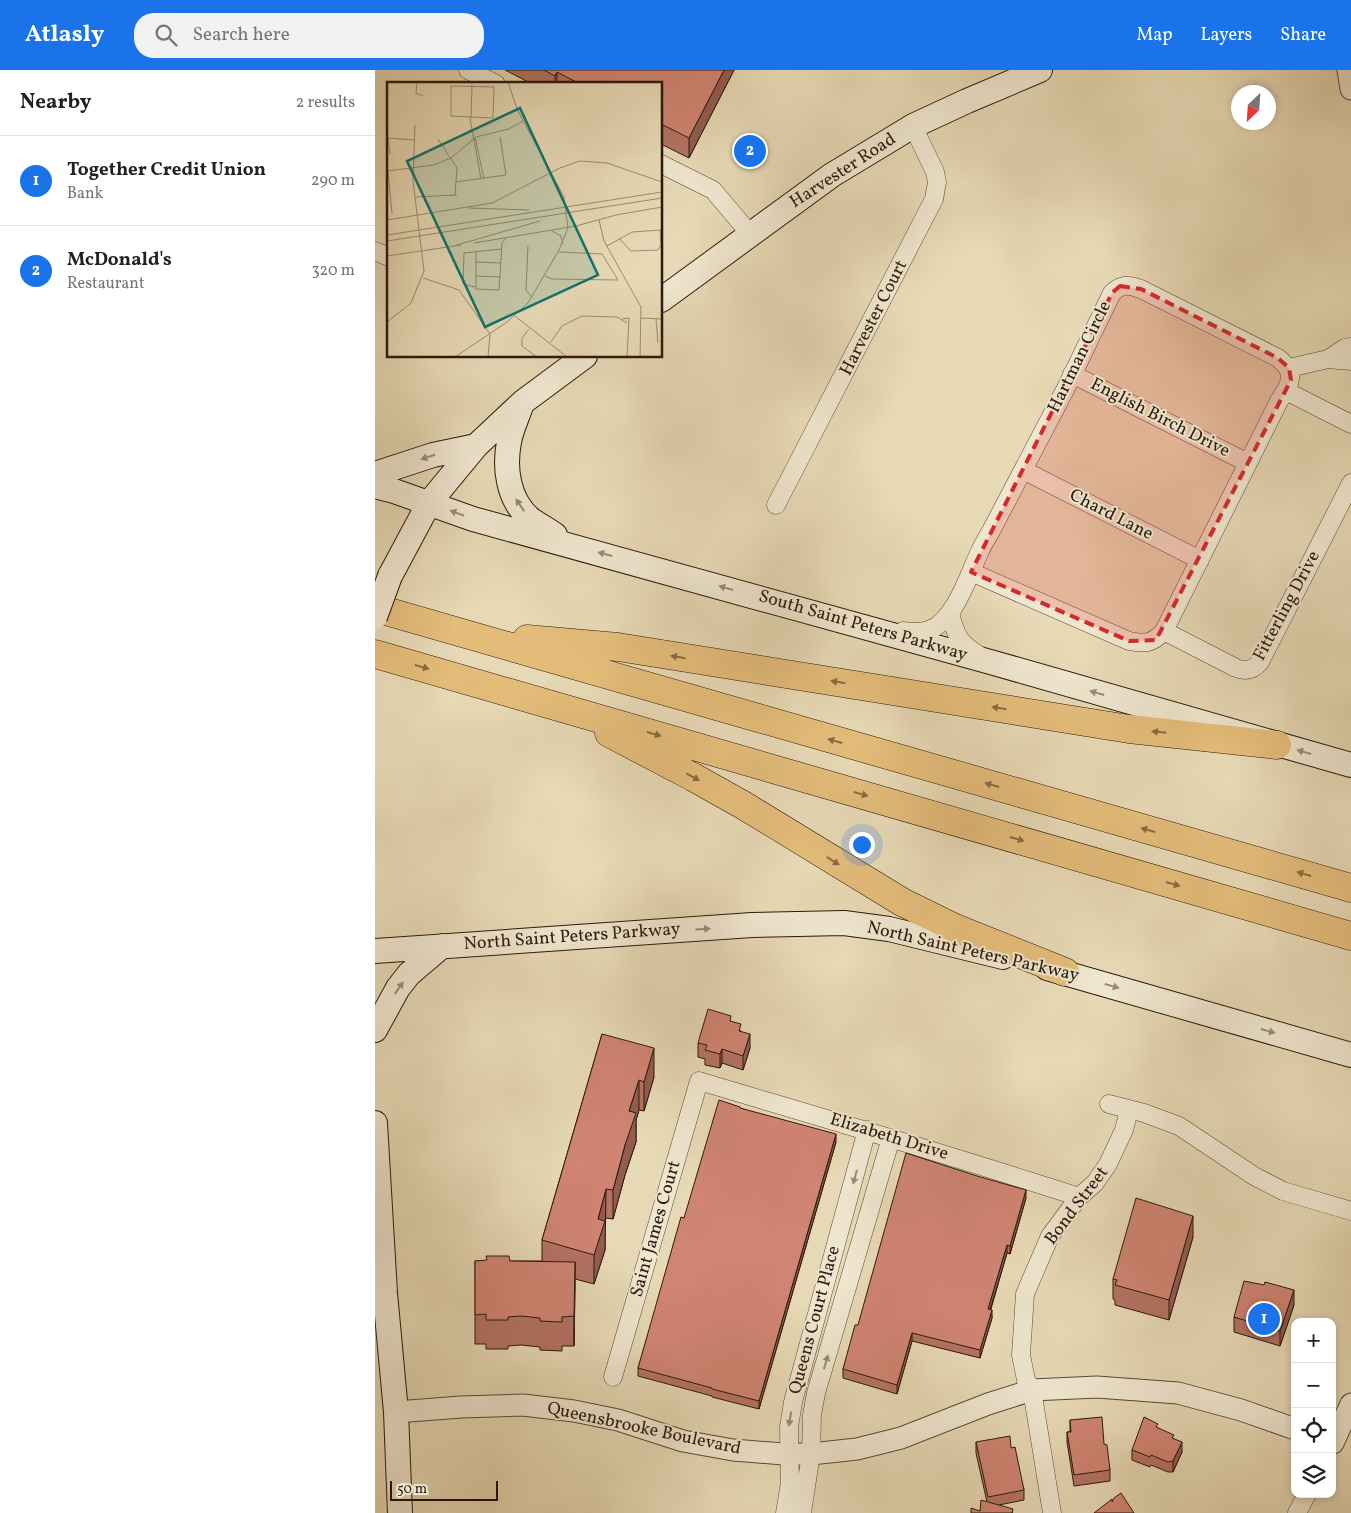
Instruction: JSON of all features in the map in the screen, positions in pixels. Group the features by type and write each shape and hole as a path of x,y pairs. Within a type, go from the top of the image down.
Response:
{"highway":[{"path":"375,608 1351,888"},
{"path":"461,633 618,648 1129,729 1277,745"},
{"path":"375,654 1351,936"},
{"path":"557,706 726,796 902,902 955,928 1065,972"}],"main road":[{"name":"Harvester Road","path":"663,299 832,175 913,126 1040,70"},
{"path":"375,618 390,576 429,503 476,446 523,402 576,358"},
{"path":"523,402 509,441 506,468 511,490 518,504 529,517 571,545"},
{"path":"375,474 433,455 476,446"},
{"name":"South Saint Peters Parkway","path":"375,486 473,519 994,663 1351,765"},
{"name":"North Saint Peters Parkway","path":"375,951 753,925 844,923 889,929 930,938 1065,972 1351,1055"},
{"path":"375,1030 398,988 409,974 442,946"},
{"path":"375,1123 385,1293 397,1412 400,1513"}],"street":[{"path":"468,70 492,82"},
{"path":"1348,70 1351,89"},
{"name":"Harvester Court","path":"776,505 934,199 937,182 935,172 913,126"},
{"path":"663,165 713,190 750,234"},
{"path":"375,251 387,257"},
{"name":"Hartman Circle","path":"883,632 920,633 931,630 943,623 950,613 1112,293 1120,286 1141,289 1278,358 1289,368"},
{"path":"1328,359 1345,348 1351,347"},
{"path":"971,572 1129,641 1143,643 1156,640 1164,631 1247,463 1286,391 1291,380 1289,368 1328,359 1351,361"},
{"name":"English Birch Drive","path":"1072,374 1247,463"},
{"path":"1286,391 1351,424"},
{"name":"Chard Lane","path":"1023,470 1200,560"},
{"name":"Fitterling Drive","path":"1164,631 1236,668 1249,670 1255,667 1260,662 1351,483"},
{"path":"950,613 957,636 964,646 994,663"},
{"name":"Elizabeth Drive","path":"699,1081 972,1162 1079,1197"},
{"name":"Saint James Court","path":"613,1377 699,1081"},
{"path":"1109,1104 1144,1113 1179,1126 1254,1176 1283,1191 1351,1211"},
{"name":"Bond Street","path":"1052,1513 1032,1390 1027,1380 1021,1355 1025,1294 1050,1236 1079,1197 1095,1184 1108,1164 1124,1130 1129,1110"},
{"name":"Queens Court Place","path":"785,1513 790,1483 789,1428 793,1402 867,1130"},
{"name":"Queens Court Place","path":"802,1513 811,1454 812,1415 816,1393 891,1138"},
{"name":"Queensbrooke Boulevard","path":"397,1412 523,1405 574,1411 618,1420 683,1441 725,1449 811,1454 857,1449 901,1438 988,1404 1032,1390 1097,1387 1178,1393 1241,1410 1291,1428"},
{"path":"1337,1445 1351,1404"},
{"path":"1297,1513 1305,1498"}],"highlighted area":[{"path":"1120,286 1141,289 1278,358 1289,368 1291,380 1286,391 1156,640 1129,641 971,572 1112,293"}],"building":[{"path":"544,70 724,70 689,138 663,125 663,82 576,82 557,72 555,76"},
{"path":"708,1009 731,1016 730,1021 741,1024 739,1031 750,1034 743,1056 722,1049 720,1054 705,1050 707,1045 698,1043"},
{"path":"602,1034 654,1048 644,1082 639,1080 629,1111 636,1113 613,1190 606,1189 598,1219 605,1221 594,1255 542,1240"},
{"path":"719,1100 740,1108 836,1134 759,1401 638,1368 681,1217 684,1218"},
{"path":"906,1153 1026,1190 1010,1246 1007,1245 988,1309 992,1310 980,1350 912,1333 897,1385 843,1369 855,1325 858,1325"},
{"path":"1136,1198 1193,1216 1169,1300 1115,1285 1117,1280 1113,1279"},
{"path":"486,1256 509,1256 510,1261 575,1262 574,1316 562,1317 562,1322 540,1321 540,1318 521,1316 508,1317 508,1320 486,1320 486,1314 475,1315 475,1261 487,1260"},
{"path":"1244,1281 1264,1285 1265,1282 1294,1290 1280,1331 1234,1317"},
{"path":"1102,1417 1104,1444 1107,1445 1110,1470 1074,1475 1067,1432 1071,1432 1070,1420"},
{"path":"1144,1417 1158,1424 1156,1427 1174,1435 1172,1438 1182,1442 1173,1461 1168,1462 1132,1450"},
{"path":"1010,1436 1011,1448 1015,1447 1024,1490 988,1497 976,1442"},
{"path":"1121,1493 1134,1513 1094,1513 1112,1499 1112,1502"},
{"path":"981,1500 1013,1509 1012,1513 971,1513 971,1508 980,1511"}],"place":[{"name":"McDonald's","path":"750,151"},
{"name":"Together Credit Union","path":"1264,1319"}]}
